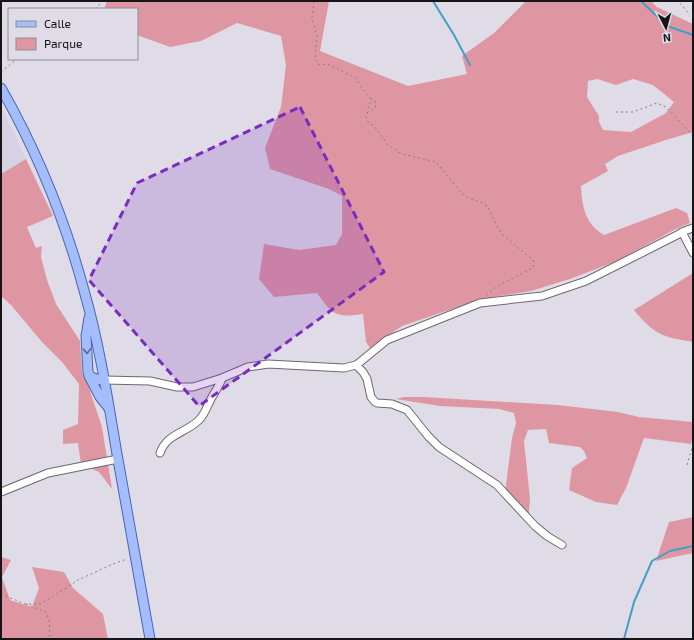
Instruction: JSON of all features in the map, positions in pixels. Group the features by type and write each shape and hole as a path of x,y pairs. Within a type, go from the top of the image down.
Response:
{"main road":[{"path":"1,88 23,129 49,186 69,241 90,312 110,410 150,639"},
{"path":"90,312 86,336 88,372 100,397 110,410"},
{"path":"89,376 104,380"}],"street":[{"path":"104,380 150,381 177,387 193,386 222,378 248,367 268,364 344,368 356,365 387,340 483,303 542,296 586,281 682,232 693,228"},
{"path":"682,232 693,253"},
{"path":"356,365 367,379 371,397 375,402 392,404 407,410 439,447 497,485 535,526 547,536 562,545"},
{"path":"160,453 166,441 199,420 205,412 222,378"},
{"path":"1,492 48,473 118,459"}],"path":[{"path":"314,1 312,18 317,35 314,59 320,65 328,64 356,78 376,104 375,108 366,113"},
{"path":"676,1 678,1 690,15"},
{"path":"1,72 16,60"},
{"path":"371,99 366,117 368,122 374,126 388,146 402,154 436,162 466,197 483,203 486,206 503,235 533,260 534,264 532,268 496,287 487,294 483,299 483,303"},
{"path":"616,112 633,112 657,103 666,107 693,136"},
{"path":"687,465 693,444"},
{"path":"25,604 41,604 78,580 113,564 136,557"},
{"path":"1,594 46,612 49,620 50,639"}],"highlighted area":[{"path":"300,107 384,272 199,406 89,280 137,183"}],"shaded area":[{"path":"1,106 26,159 1,174"}],"green space":[{"path":"107,1 329,1 320,51 408,86 467,74 462,56 494,33 526,1 651,1 657,7 693,24 693,132 618,156 605,164 608,171 581,186 582,201 589,220 598,231 604,235 676,208 687,213 690,223 617,261 570,279 531,291 481,299 402,326 370,348 366,342 363,314 346,316 340,315 331,310 317,293 274,297 259,279 264,244 299,250 336,245 342,234 342,196 329,189 270,169 265,148 281,107 286,65 281,36 237,23 201,41 170,47 138,35 138,8 104,8","holes":["597,79 616,85 633,79 653,85 674,102 666,113 631,132 603,130 599,122 599,116 587,97 588,81"]},
{"path":"26,159 53,216 27,227 36,248 42,246 41,257 47,280 56,304 80,341 82,373 88,385 102,427 112,489 99,472 81,464 78,443 63,444 63,430 78,424 79,384 62,362 42,342 11,305 1,296 1,174"},
{"path":"693,273 693,342 660,334 647,325 634,310"},
{"path":"404,397 558,405 618,412 639,417 693,422 693,436 691,444 644,438 626,488 617,505 596,502 569,490 572,468 587,458 584,451 580,447 549,443 546,429 528,430 524,441 530,499 528,523 505,493 512,438 516,423 514,413 499,409 440,406 396,399"},
{"path":"693,517 693,553 656,561 669,522"},
{"path":"1,557 11,560 2,577 10,600 32,607 39,588 32,567 64,572 73,588 103,614 108,639 1,639"}],"waterway":[{"path":"433,1 470,65"},
{"path":"641,1 667,26 693,35"},
{"path":"624,639 634,602 652,561 670,551 693,546"}]}
